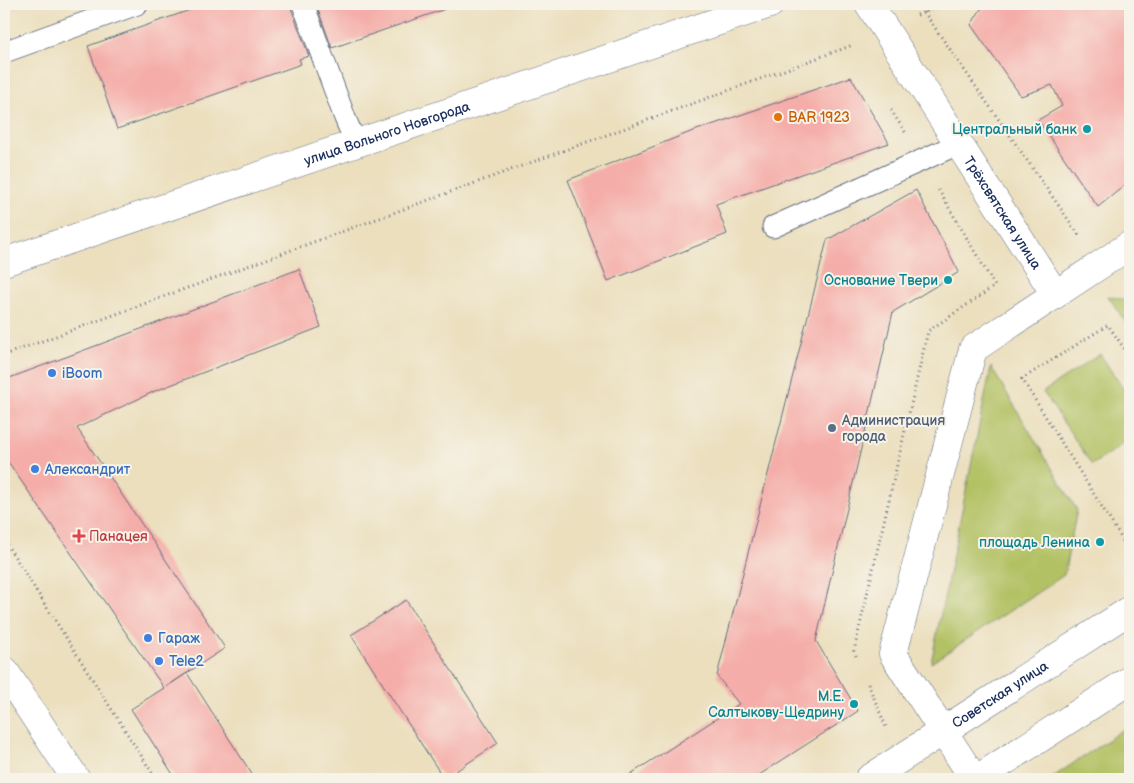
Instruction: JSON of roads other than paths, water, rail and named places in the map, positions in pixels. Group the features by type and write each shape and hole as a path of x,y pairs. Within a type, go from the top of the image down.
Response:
{"street":[{"name":"улица Вольного Новгорода","path":"4,262 770,4"},
{"name":"Трёхсвятская улица","path":"869,4 1055,294"},
{"path":"1130,245 973,349 893,654 975,779 1130,680"},
{"name":"Советская улица","path":"869,779 1130,610"},
{"path":"4,670 76,779"}],"lane":[{"path":"4,52 137,4"},
{"path":"303,4 356,144"},
{"path":"773,227 958,144"}],"place":[{"name":"BAR 1923","path":"778,117"},
{"name":"Центральный банк","path":"1087,129"},
{"name":"Основание Твери","path":"948,280"},
{"name":"iBoom","path":"52,373"},
{"name":"Администрация города","path":"832,428"},
{"name":"Александрит","path":"35,469"},
{"name":"Панацея","path":"79,536"},
{"name":"площадь Ленина","path":"1100,542"},
{"name":"Гараж","path":"148,638"},
{"name":"Tele2","path":"159,661"},
{"name":"М.Е. Салтыкову-Щедрину","path":"854,704"}]}
